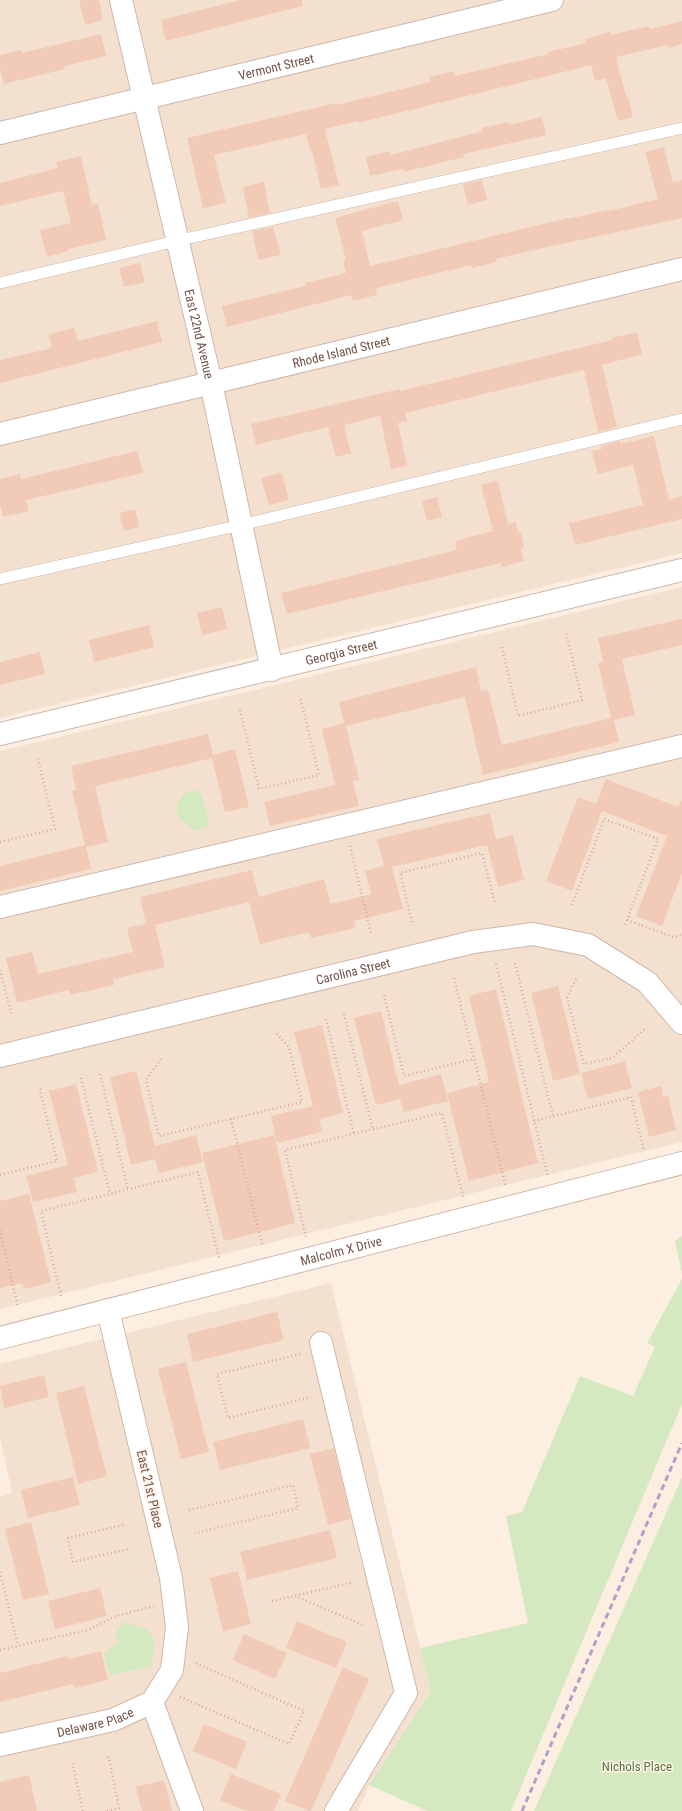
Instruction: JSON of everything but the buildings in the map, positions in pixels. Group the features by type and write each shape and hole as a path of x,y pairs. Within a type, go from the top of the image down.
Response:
{"street":[{"name":"East 22nd Avenue","path":"121,0 176,241 211,383 272,670"},
{"name":"Vermont Street","path":"0,133 552,0"},
{"name":"Rhode Island Street","path":"0,434 682,269"},
{"name":"Georgia Street","path":"0,734 272,670 682,570"},
{"path":"0,907 682,746"},
{"name":"Carolina Street","path":"0,1056 474,942 532,934 588,945 647,982 682,1023"},
{"name":"Malcolm X Drive","path":"0,1338 682,1163"},
{"name":"East 21st Place","path":"108,1310 171,1578 181,1666"},
{"path":"321,1343 406,1693 336,1811"},
{"path":"181,1666 152,1702 192,1811"},
{"name":"Delaware Place","path":"0,1745 112,1720 152,1702"}],"lane":[{"path":"0,283 176,241 682,128"},
{"path":"0,579 241,525 682,419"}],"path":[{"path":"502,647 518,716 582,700 566,632"},
{"path":"240,710 259,789 319,775 300,696"},
{"path":"0,842 55,829 38,759"},
{"path":"572,905 604,819 658,839 625,925"},
{"path":"344,825 371,933"},
{"path":"412,922 400,874 482,853 495,904"},
{"path":"627,920 673,937 682,935"},
{"path":"515,963 552,1116"},
{"path":"496,964 548,1177"},
{"path":"0,970 12,1016"},
{"path":"454,978 506,1188"},
{"path":"576,979 567,997 584,1064 612,1058 645,1029"},
{"path":"384,995 404,1076 474,1059"},
{"path":"344,1014 373,1130"},
{"path":"326,1019 354,1134"},
{"path":"161,1059 146,1080 159,1136 302,1102 289,1047 276,1031"},
{"path":"100,1074 128,1190"},
{"path":"82,1078 110,1194"},
{"path":"0,1175 57,1161 40,1090 43,1087"},
{"path":"534,1120 631,1097 644,1153"},
{"path":"306,1237 285,1150 442,1113 463,1198"},
{"path":"231,1119 263,1247"},
{"path":"61,1296 41,1211 198,1172 219,1258"},
{"path":"0,1230 18,1307"},
{"path":"300,1354 217,1374 222,1396 228,1418 311,1397"},
{"path":"189,1510 293,1485 298,1508 195,1533"},
{"path":"124,1525 68,1538 74,1562 129,1549"},
{"path":"0,1572 18,1646"},
{"path":"272,1601 354,1582"},
{"path":"295,1596 363,1625"},
{"path":"0,1650 88,1630 116,1616 156,1605"},
{"path":"176,1695 289,1744 304,1710 181,1666"},
{"path":"107,1811 119,1808 108,1754"},
{"path":"74,1763 73,1766 83,1811"}],"shaded area":[{"path":"0,0 682,0 682,553 0,718"},
{"path":"682,587 682,1142 0,1309 0,751"},
{"path":"331,1283 431,1691 369,1785 358,1811 0,1811 0,1497 12,1493 0,1437 0,1364"}],"green space":[{"path":"195,790 202,795 209,825 195,831 180,819 176,809 183,794"},
{"path":"682,1236 682,1274 675,1241"},
{"path":"682,1279 682,1404 511,1811 427,1811 369,1785 431,1691 420,1648 528,1623 506,1516 522,1512 580,1376 633,1396 655,1347 647,1343"},
{"name":"Nichols Place","path":"682,1477 682,1811 534,1811"},
{"path":"123,1622 141,1627 152,1635 155,1647 154,1655 151,1666 112,1675 108,1671 104,1653 118,1642 116,1633"}],"railway":[{"path":"522,1811 682,1443"}]}
